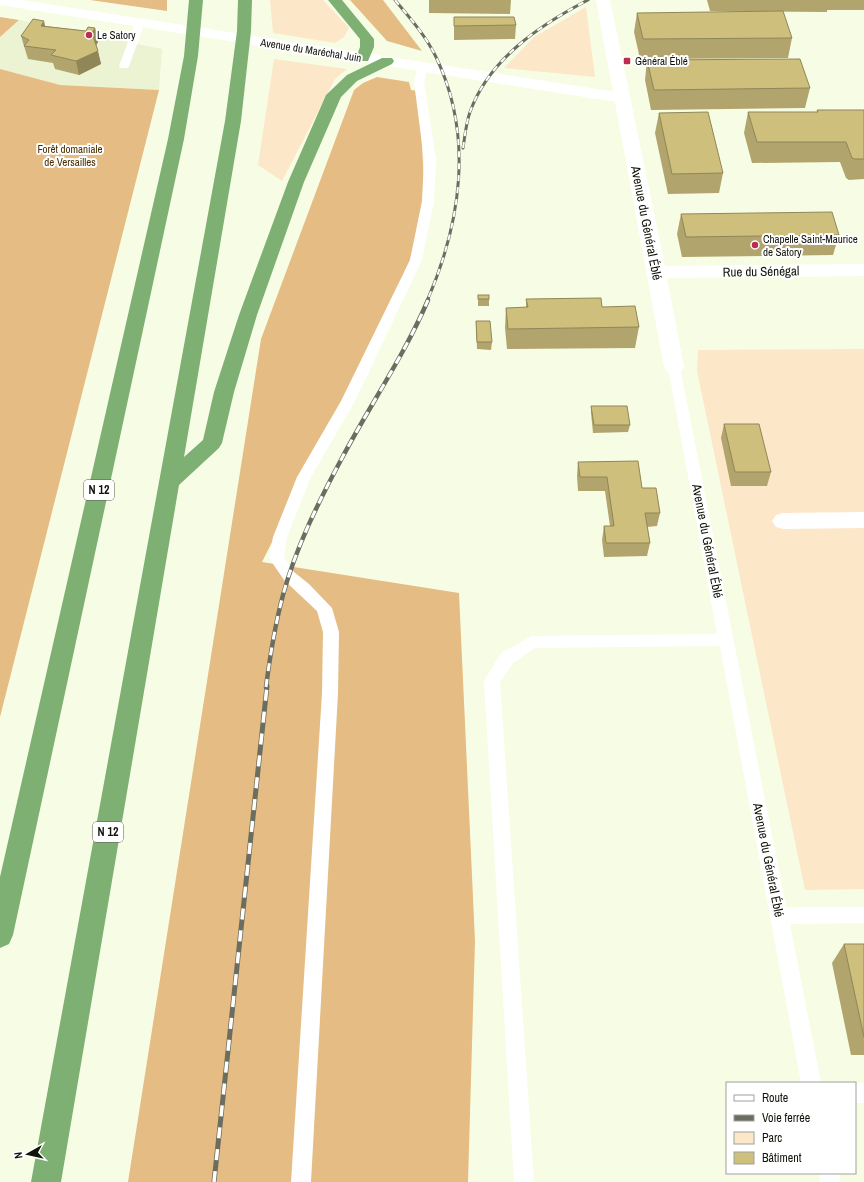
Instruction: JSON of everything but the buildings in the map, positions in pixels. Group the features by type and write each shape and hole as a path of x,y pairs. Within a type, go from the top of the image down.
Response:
{"highway":[{"name":"N 12","path":"0,935 180,117 193,44 196,18 196,0"},
{"path":"335,0 367,39 367,47 363,58"},
{"name":"N 12","path":"46,1182 233,121 242,52 245,6"},
{"path":"170,481 212,443 224,392 248,315 296,182 334,95 352,78 387,61"}],"street":[{"name":"Avenue du Général Éblé","path":"603,0 657,272 674,367"},
{"name":"Avenue du Maréchal Juin","path":"0,1 623,98"},
{"name":"Rue du Sénégal","path":"657,272 864,270"},
{"path":"783,521 864,520"}],"lane":[{"path":"124,66 140,23"},
{"path":"301,1182 330,693 331,632 324,608 304,588 289,576 276,558 280,537 304,477 348,401 416,260 428,201 430,160 418,82 423,68"},
{"name":"Avenue du Général Éblé","path":"674,367 811,1082"},
{"path":"524,1182 492,681 507,658 532,642 726,640"},
{"path":"779,916 864,915"}],"shaded area":[{"path":"19,20 162,49 159,90 60,85 2,71 0,69 0,37"}],"green space":[{"path":"90,0 167,0 167,11"},
{"path":"270,0 323,0 349,28 344,37 335,43 273,33"},
{"path":"350,0 383,0 422,51 387,41"},
{"path":"586,7 595,77 504,68 534,37"},
{"path":"0,17 19,20 0,37"},
{"path":"274,59 347,69 335,79 282,181 258,165"},
{"name":"Forêt domaniale de Versailles","path":"0,69 60,85 159,90 0,717"},
{"path":"377,77 409,82 411,90 419,91 425,200 410,260 368,351 262,562 459,593 475,941 468,1182 128,1182 261,339 354,90 363,83"},
{"path":"864,349 864,889 805,890 697,371 698,350"}],"railway":[{"path":"395,0 423,34 436,57 448,87 455,117 459,148 455,210 439,271 427,301"},
{"path":"463,148 470,112 479,93 503,60 535,32 588,0"},
{"path":"266,687 280,606 288,577 301,542 333,474 419,321 428,300"},
{"path":"214,1182 267,686"}],"place":[{"name":"Le Satory","path":"89,35"},
{"name":"Général Éblé","path":"627,61"},
{"name":"Chapelle Saint-Maurice de Satory","path":"755,245"}]}
